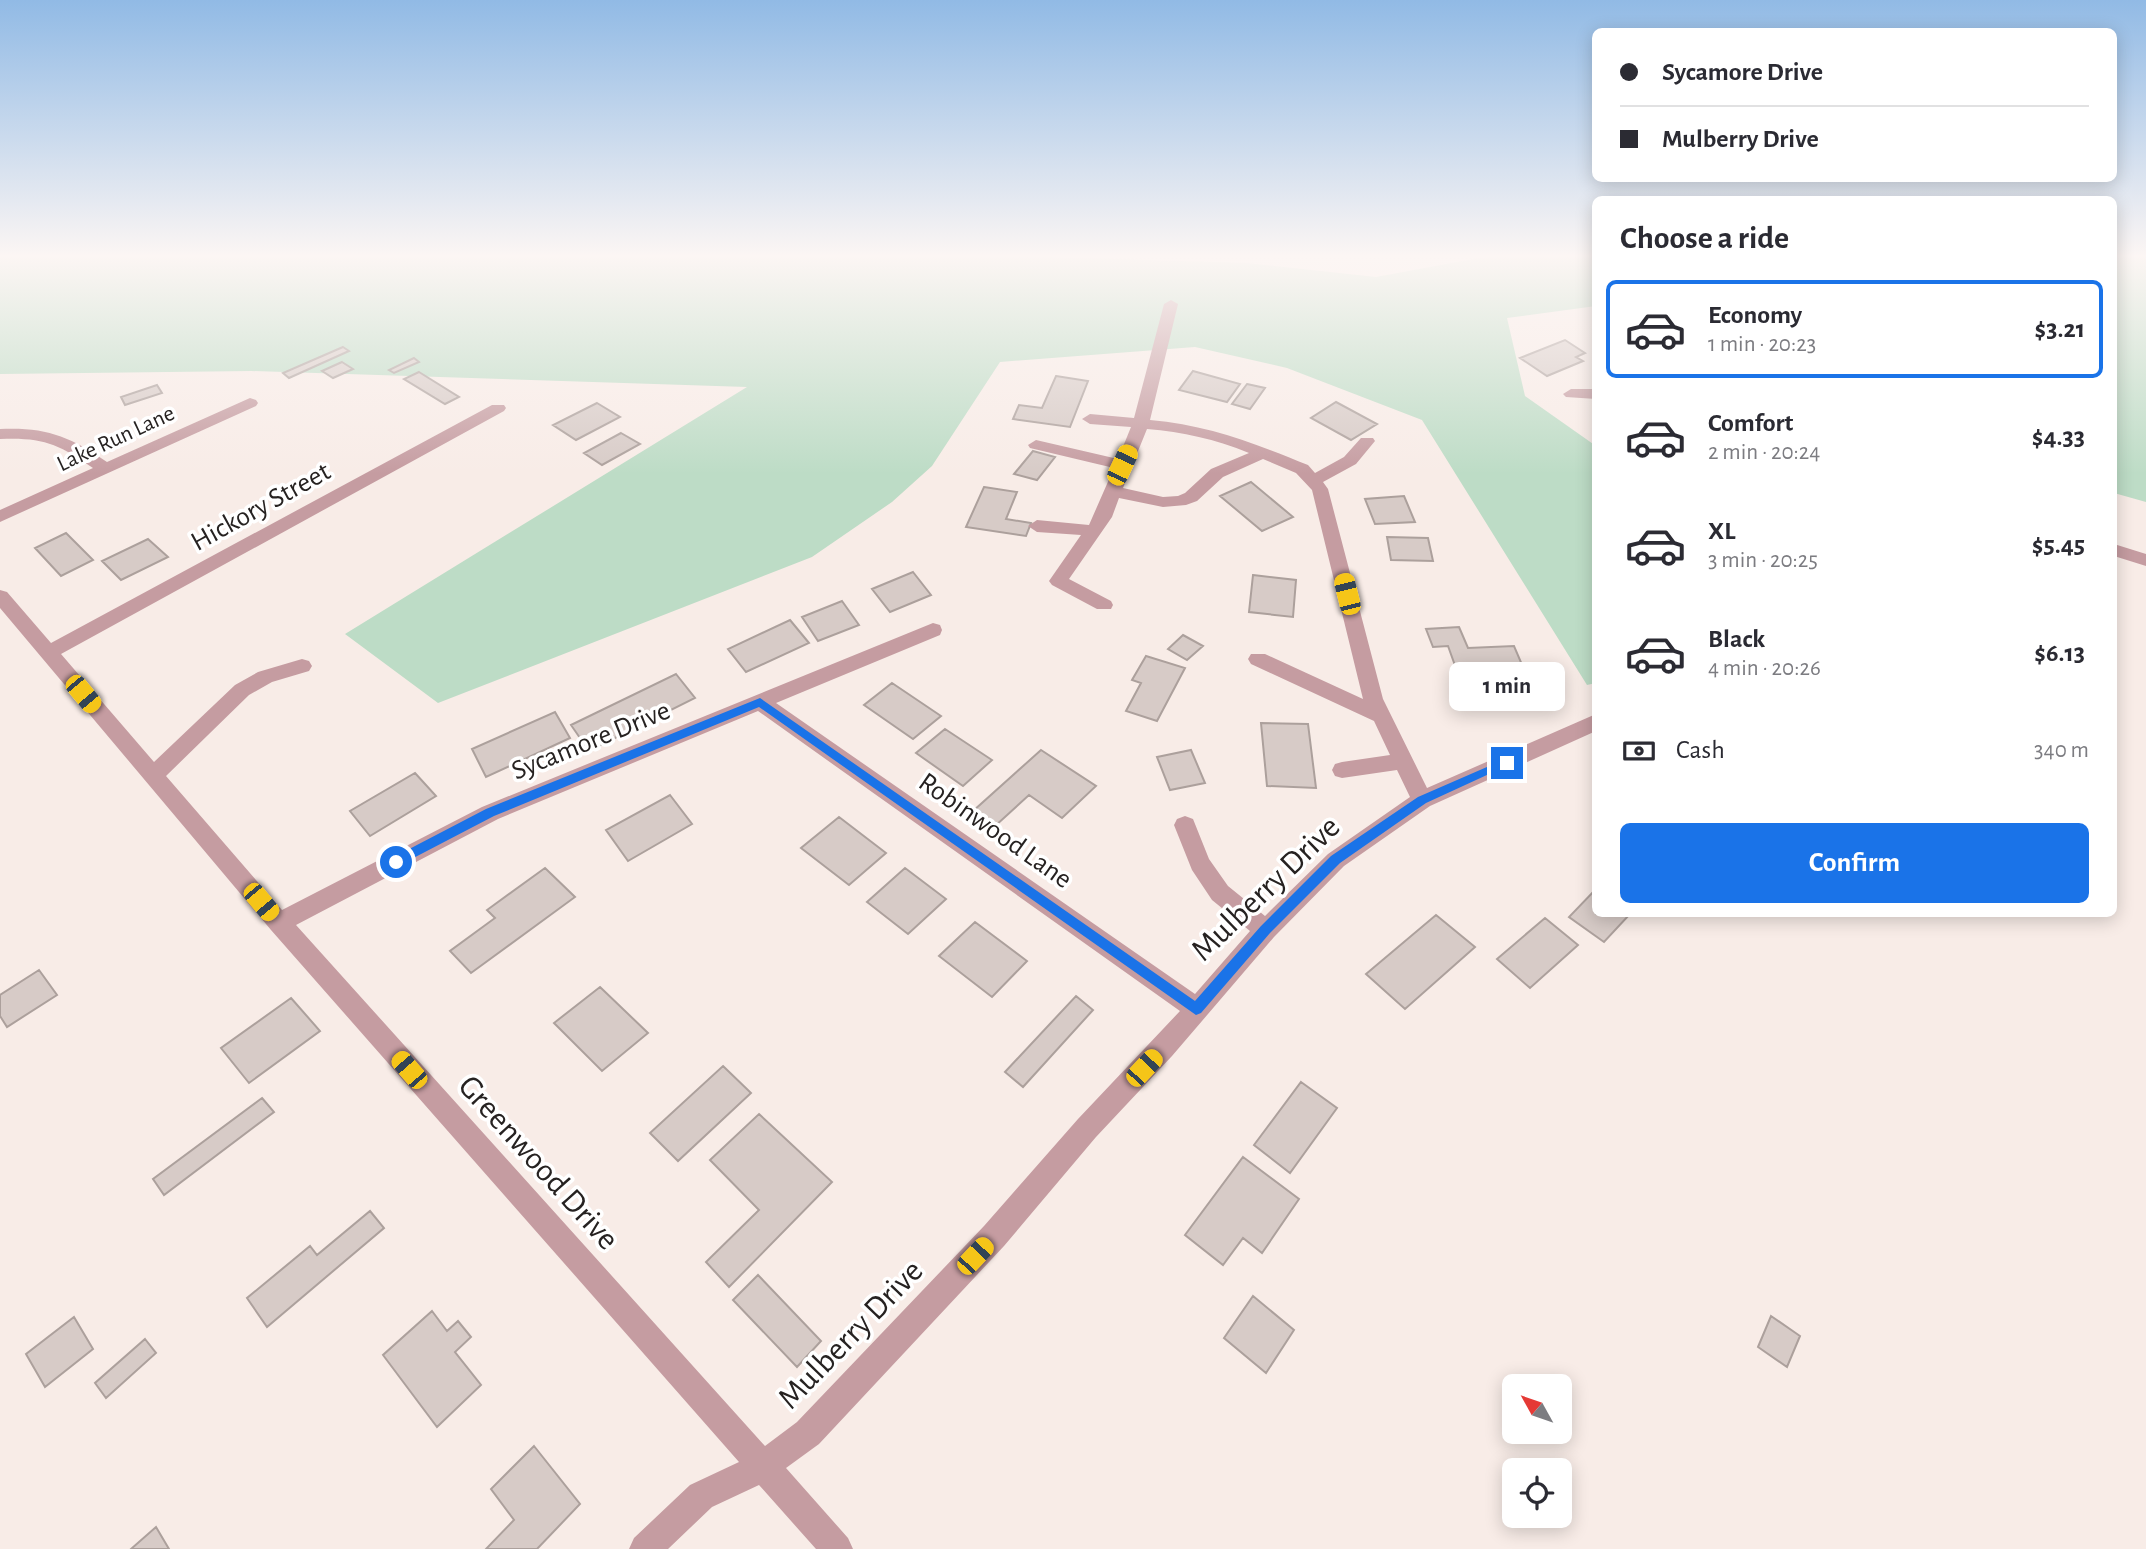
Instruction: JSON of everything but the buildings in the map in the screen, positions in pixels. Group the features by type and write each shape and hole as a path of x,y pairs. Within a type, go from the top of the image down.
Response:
{"street":[{"path":"1104,605 1058,581 1103,517 1141,423 1165,329"},
{"path":"1571,394 1592,394"},
{"name":"Lake Run Lane","path":"0,517 250,402"},
{"name":"Hickory Street","path":"48,652 498,408"},
{"path":"1090,419 1180,427 1227,438 1301,469 1320,489 1373,699 1422,800"},
{"path":"0,434 20,432 63,439 104,468"},
{"path":"1312,480 1357,458 1367,441"},
{"path":"1036,445 1122,465"},
{"path":"1112,491 1163,502 1180,500 1191,497 1217,473 1263,453"},
{"path":"1037,526 1094,531"},
{"path":"2117,551 2146,560"},
{"name":"Greenwood Drive","path":"0,596 279,923 837,1549"},
{"name":"Sycamore Drive","path":"279,923 490,813 933,630"},
{"path":"1258,659 1381,716"},
{"path":"153,776 242,690 265,677 302,666"},
{"name":"Robinwood Lane","path":"760,702 1196,1009"},
{"name":"Mulberry Drive","path":"645,1549 701,1496 762,1467 808,1433 994,1236 1087,1128 1266,930 1336,860 1422,800 1592,724"},
{"path":"1342,770 1403,761"},
{"path":"1185,825 1200,863 1220,893 1266,930"}],"green space":[{"path":"0,329 1510,329 1525,396 1592,443 1592,684 1587,685 1422,420 1287,368 1195,347 1000,362 932,466 892,502 812,557 438,703 345,634 747,387 251,371 0,374"},
{"path":"2117,329 2146,329 2146,502 2117,494"}],"route":[{"path":"396,862 490,813 760,702 1196,1009 1266,930 1336,860 1422,800 1507,763"}]}
